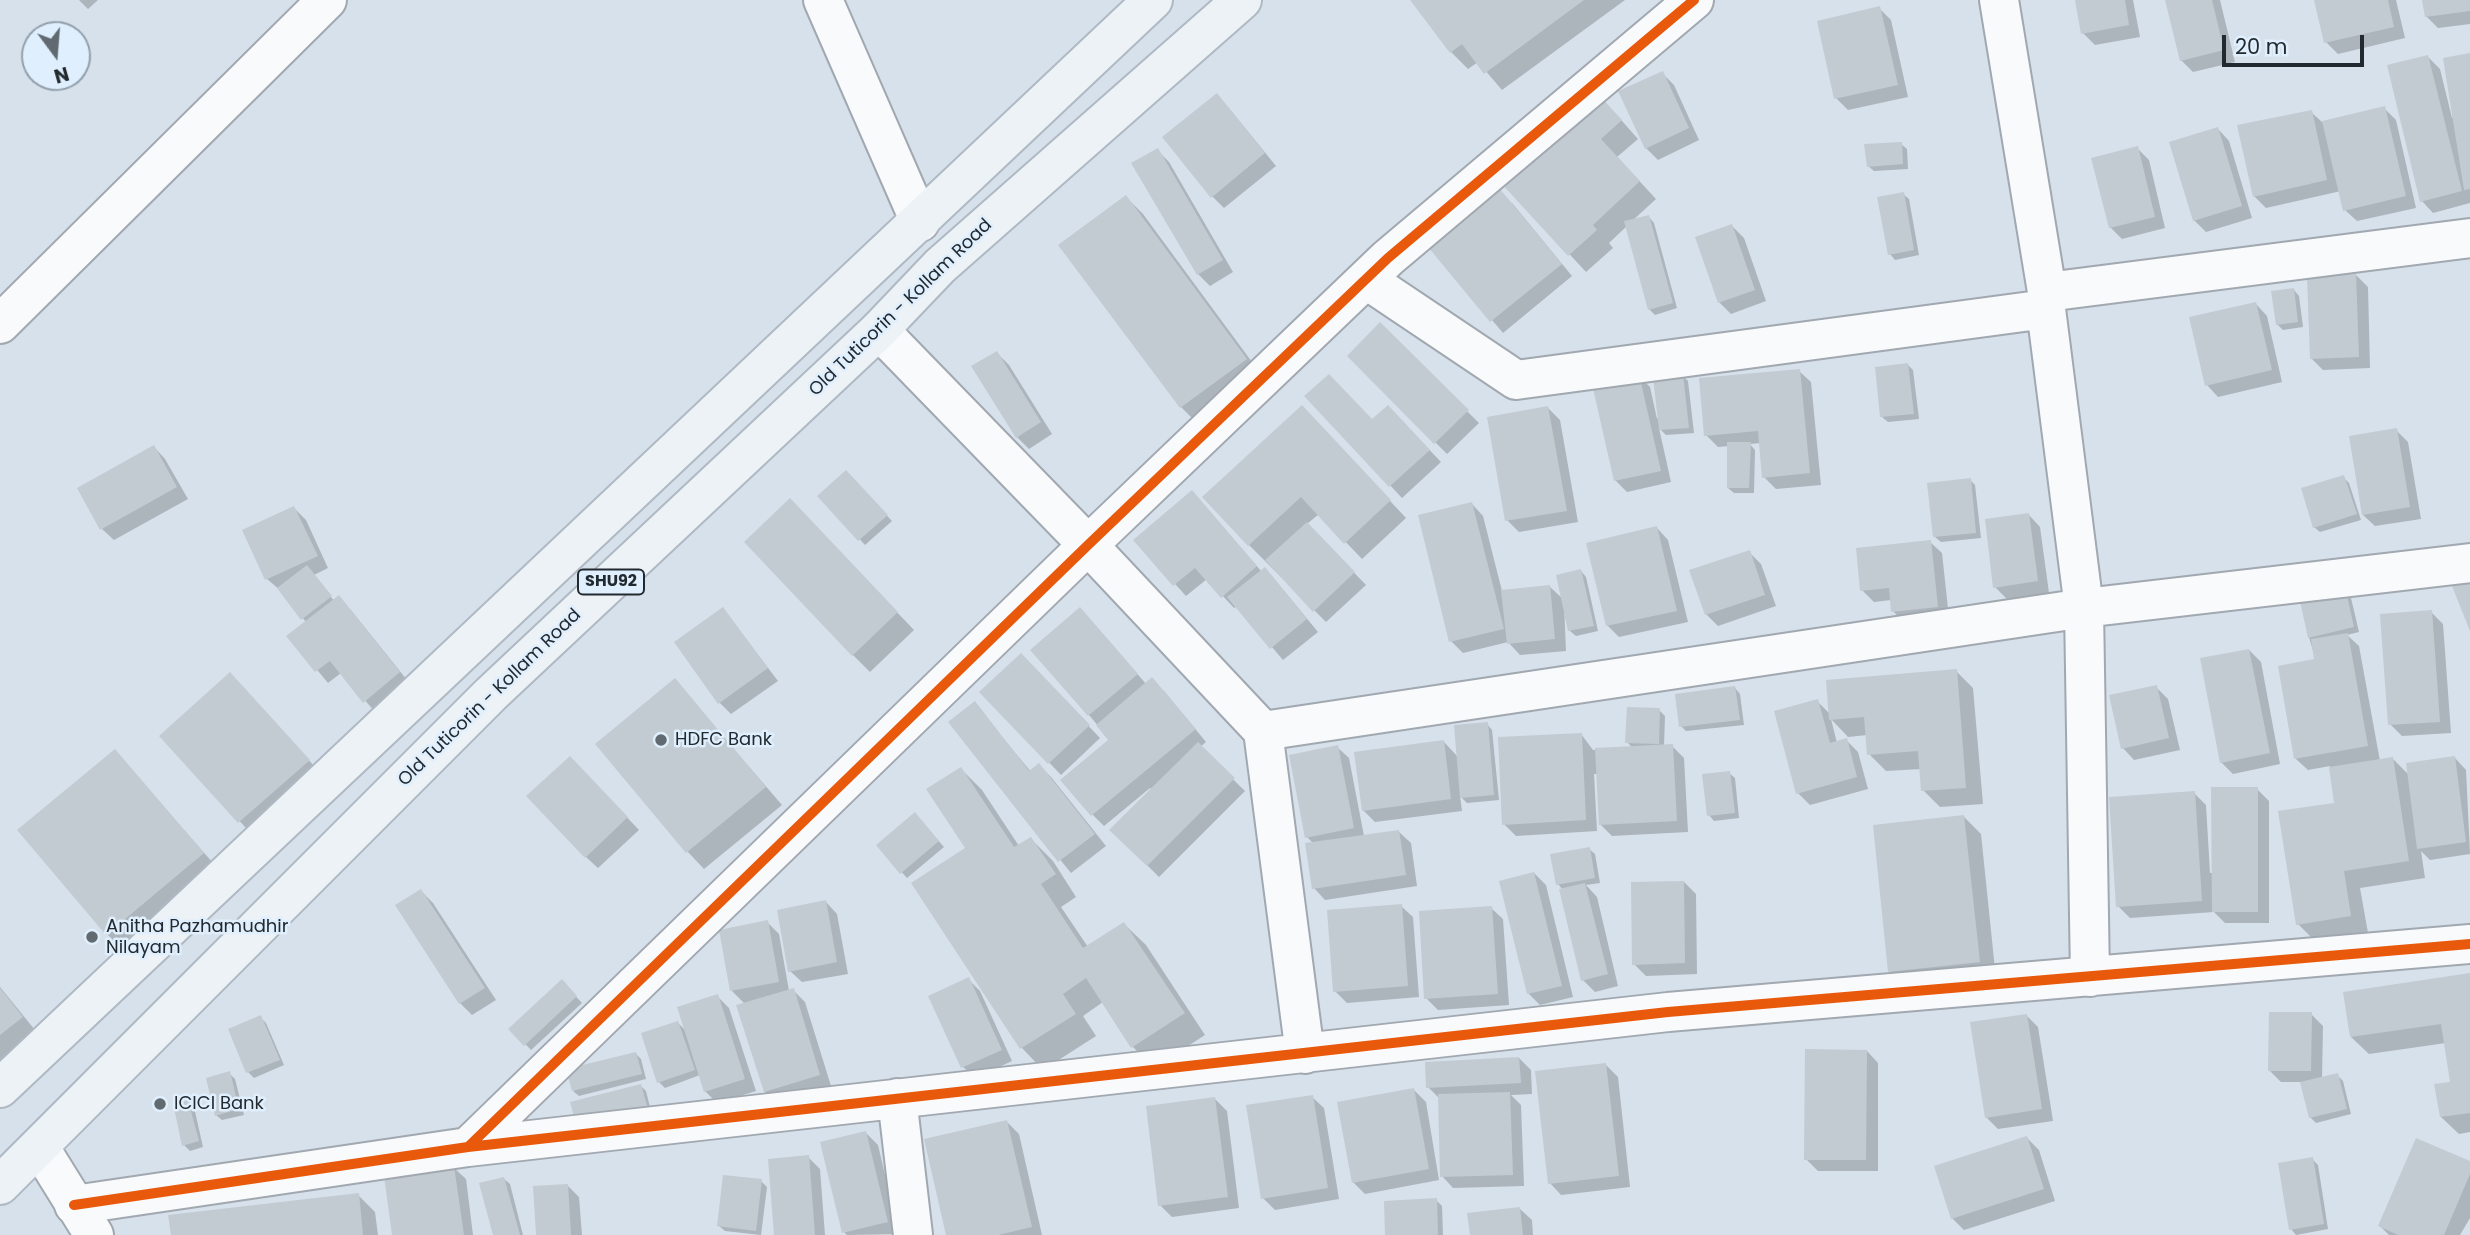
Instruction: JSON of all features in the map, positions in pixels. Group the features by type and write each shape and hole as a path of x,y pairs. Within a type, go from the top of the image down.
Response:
{"main road":[{"path":"0,1088 1153,0"},
{"name":"Old Tuticorin - Kollam Road","path":"0,1185 492,694 879,330 940,266 1242,0"}],"street":[{"path":"0,324 327,0"},
{"path":"823,0 920,222"},
{"path":"468,1147 1388,258 1694,0"},
{"path":"1999,0 2046,300 2084,608 2090,977"},
{"path":"1367,280 1516,380 2470,238"},
{"path":"879,330 1088,545 1263,731 1305,1054"},
{"path":"1263,731 2084,608 2470,563"},
{"path":"40,1148 84,1220 468,1147 1668,1012 2470,944"},
{"path":"897,1098 913,1235"}],"building":[{"path":"1410,0 1584,0 1484,74 1462,44 1450,53"},
{"path":"2075,0 2125,0 2129,25 2081,34"},
{"path":"2165,0 2212,0 2224,50 2180,61"},
{"path":"2314,0 2388,0 2394,27 2324,43"},
{"path":"2422,0 2470,0 2470,11 2425,17"},
{"path":"1880,6 1898,85 1834,99 1817,21"},
{"path":"2470,53 2470,189 2464,190 2443,58"},
{"path":"2428,55 2462,191 2420,202 2387,65"},
{"path":"1663,71 1689,128 1645,149 1618,91"},
{"path":"1217,93 1265,153 1211,198 1162,137"},
{"path":"1598,94 1622,120 1601,139 1640,181 1593,225 1597,230 1568,256 1500,182"},
{"path":"2385,106 2406,196 2343,211 2322,121"},
{"path":"2312,110 2327,180 2253,197 2237,125"},
{"path":"2218,127 2242,206 2193,221 2169,142"},
{"path":"1902,142 1903,164 1867,167 1864,144"},
{"path":"2138,146 2155,217 2109,228 2091,158"},
{"path":"1158,148 1223,260 1197,275 1131,163"},
{"path":"1500,189 1562,264 1490,322 1428,247"},
{"path":"1904,192 1914,250 1888,255 1877,197"},
{"path":"1126,195 1247,359 1180,408 1058,245"},
{"path":"1649,215 1673,303 1648,310 1624,221"},
{"path":"1732,224 1755,290 1718,303 1695,237"},
{"path":"2356,274 2359,357 2310,359 2307,276"},
{"path":"2294,288 2298,322 2276,325 2271,291"},
{"path":"2256,302 2272,370 2205,386 2189,317"},
{"path":"1380,322 1469,410 1434,444 1347,356"},
{"path":"997,351 1041,422 1016,438 971,366"},
{"path":"1908,363 1914,414 1880,417 1875,367"},
{"path":"1800,369 1810,473 1762,478 1758,431 1704,436 1699,378"},
{"path":"1329,374 1372,419 1388,405 1430,450 1389,487 1304,396"},
{"path":"1639,374 1661,471 1614,481 1592,384"},
{"path":"1683,374 1689,428 1659,430 1653,377"},
{"path":"1302,405 1391,500 1344,544 1301,497 1248,546 1202,497"},
{"path":"1548,406 1567,511 1505,521 1487,417"},
{"path":"2397,428 2410,507 2362,515 2349,436"},
{"path":"1727,442 1751,442 1749,488 1727,488"},
{"path":"154,445 177,487 100,530 77,488"},
{"path":"846,470 888,515 858,541 817,496"},
{"path":"2344,475 2357,514 2313,528 2301,488"},
{"path":"1971,478 1976,533 1933,537 1927,483"},
{"path":"1192,490 1257,566 1221,598 1195,568 1173,586 1133,540"},
{"path":"790,498 898,612 852,656 744,542"},
{"path":"1472,502 1504,629 1449,642 1418,515"},
{"path":"294,506 318,556 265,580 242,530"},
{"path":"2029,513 2038,581 1993,588 1985,519"},
{"path":"1307,522 1355,572 1313,612 1265,560"},
{"path":"1657,526 1677,611 1606,626 1586,543"},
{"path":"1931,540 1938,607 1891,612 1889,588 1860,591 1856,548"},
{"path":"1750,550 1765,595 1705,615 1689,570"},
{"path":"307,565 332,596 301,620 277,588"},
{"path":"1265,567 1307,619 1270,649 1227,597"},
{"path":"1581,569 1594,626 1568,631 1556,575"},
{"path":"2470,578 2470,631 2452,586"},
{"path":"1550,585 1555,639 1507,644 1501,590"},
{"path":"2346,591 2354,627 2308,638 2300,601"},
{"path":"339,595 400,672 363,703 330,661 315,672 286,636"},
{"path":"723,607 768,668 718,704 674,642"},
{"path":"1080,607 1138,674 1088,716 1030,650"},
{"path":"2432,610 2440,722 2388,725 2380,614"},
{"path":"2348,633 2368,746 2294,759 2278,666 2314,659 2311,639"},
{"path":"2249,649 2270,753 2220,763 2200,658"},
{"path":"1021,653 1090,725 1048,764 979,692"},
{"path":"1957,669 1966,788 1921,791 1918,751 1867,755 1864,717 1829,720 1826,680"},
{"path":"230,672 310,760 238,823 159,736"},
{"path":"1152,677 1196,729 1091,816 1060,780 1108,740 1096,725"},
{"path":"675,678 766,787 686,853 595,744"},
{"path":"2157,685 2169,738 2121,749 2109,695"},
{"path":"1735,686 1740,720 1679,727 1675,694"},
{"path":"1818,699 1830,743 1847,738 1857,777 1796,794 1774,711"},
{"path":"975,701 1029,771 1039,763 1095,834 1058,862 948,722"},
{"path":"1627,707 1660,708 1659,744 1625,743"},
{"path":"1488,722 1494,795 1460,798 1454,725"},
{"path":"1582,733 1586,820 1502,825 1498,737"},
{"path":"1444,740 1451,799 1362,811 1354,752"},
{"path":"1198,742 1235,778 1147,866 1109,830"},
{"path":"1673,744 1677,821 1599,825 1595,748"},
{"path":"1338,745 1354,828 1305,838 1289,755"},
{"path":"115,749 204,853 106,935 17,830"},
{"path":"570,756 628,817 585,858 526,796"},
{"path":"2455,756 2466,842 2417,849 2406,763"},
{"path":"2393,757 2409,861 2344,871 2351,916 2296,925 2278,811 2334,803 2329,767"},
{"path":"961,767 1014,847 1031,837 1056,874 1041,884 1083,948 1124,922 1185,1013 1131,1048 1086,978 1063,994 1076,1014 1020,1049 911,883 965,848 926,789"},
{"path":"1730,771 1735,813 1707,816 1702,774"},
{"path":"2211,787 2258,787 2258,912 2212,912"},
{"path":"2195,791 2202,901 2116,907 2109,797"},
{"path":"915,812 939,841 900,874 876,845"},
{"path":"1964,815 1980,962 1888,972 1873,825"},
{"path":"1399,830 1406,875 1312,889 1305,843"},
{"path":"1590,847 1595,878 1556,885 1550,854"},
{"path":"1534,872 1562,986 1527,994 1499,881"},
{"path":"1684,881 1685,963 1632,965 1631,882"},
{"path":"1585,883 1608,974 1581,981 1559,889"},
{"path":"421,889 485,988 459,1004 395,905"},
{"path":"826,900 837,962 788,972 777,910"},
{"path":"1402,904 1408,986 1333,992 1327,910"},
{"path":"1492,906 1498,994 1424,999 1419,911"},
{"path":"768,920 779,982 730,991 719,930"},
{"path":"2470,973 2470,1113 2440,1117 2434,1084 2450,1082 2441,1024 2350,1037 2343,992"},
{"path":"969,977 1002,1050 961,1068 928,996"},
{"path":"562,979 577,996 524,1046 508,1029"},
{"path":"0,988 23,1017 0,1035"},
{"path":"794,988 820,1075 764,1092 736,1005"},
{"path":"718,994 745,1079 704,1092 677,1007"},
{"path":"2269,1012 2312,1012 2311,1071 2268,1071"},
{"path":"2027,1014 2042,1109 1985,1118 1970,1022"},
{"path":"261,1015 280,1060 246,1073 228,1029"},
{"path":"678,1021 695,1070 657,1083 641,1033"},
{"path":"1805,1049 1867,1050 1866,1160 1804,1160"},
{"path":"636,1052 642,1074 572,1091 566,1069"},
{"path":"1519,1057 1521,1083 1426,1088 1425,1062"},
{"path":"1606,1063 1619,1176 1548,1184 1535,1071"},
{"path":"230,1071 239,1109 215,1116 206,1078"},
{"path":"2338,1073 2347,1109 2309,1118 2300,1082"},
{"path":"641,1084 647,1106 576,1124 570,1102"},
{"path":"1414,1088 1429,1169 1352,1183 1337,1102"},
{"path":"1510,1092 1513,1175 1440,1177 1438,1094"},
{"path":"1313,1095 1328,1188 1261,1199 1246,1105"},
{"path":"1215,1097 1228,1197 1158,1206 1146,1106"},
{"path":"188,1100 199,1141 182,1146 173,1103"},
{"path":"1007,1120 1032,1227 998,1235 946,1235 924,1139"},
{"path":"866,1131 888,1222 842,1233 820,1142"},
{"path":"2027,1136 2044,1189 1951,1219 1934,1166"},
{"path":"2416,1138 2470,1161 2470,1174 2444,1235 2398,1235 2378,1226"},
{"path":"809,1155 815,1235 774,1235 768,1159"},
{"path":"2313,1157 2324,1224 2289,1230 2278,1163"},
{"path":"454,1166 464,1235 392,1235 384,1176"},
{"path":"723,1175 762,1179 756,1231 717,1226"},
{"path":"504,1177 520,1235 493,1235 479,1183"},
{"path":"568,1184 571,1235 536,1235 533,1186"},
{"path":"359,1193 363,1235 171,1235 168,1215"},
{"path":"1437,1198 1438,1235 1385,1235 1384,1201"},
{"path":"1520,1207 1523,1235 1470,1235 1467,1213"}],"cycle path":[{"path":"468,1147 1388,258 1694,0"},
{"path":"74,1205 468,1147 1668,1012 2470,944"}],"place":[{"name":"HDFC Bank","path":"661,740"},
{"name":"Anitha Pazhamudhir Nilayam","path":"92,937"},
{"name":"ICICI Bank","path":"160,1104"}]}
